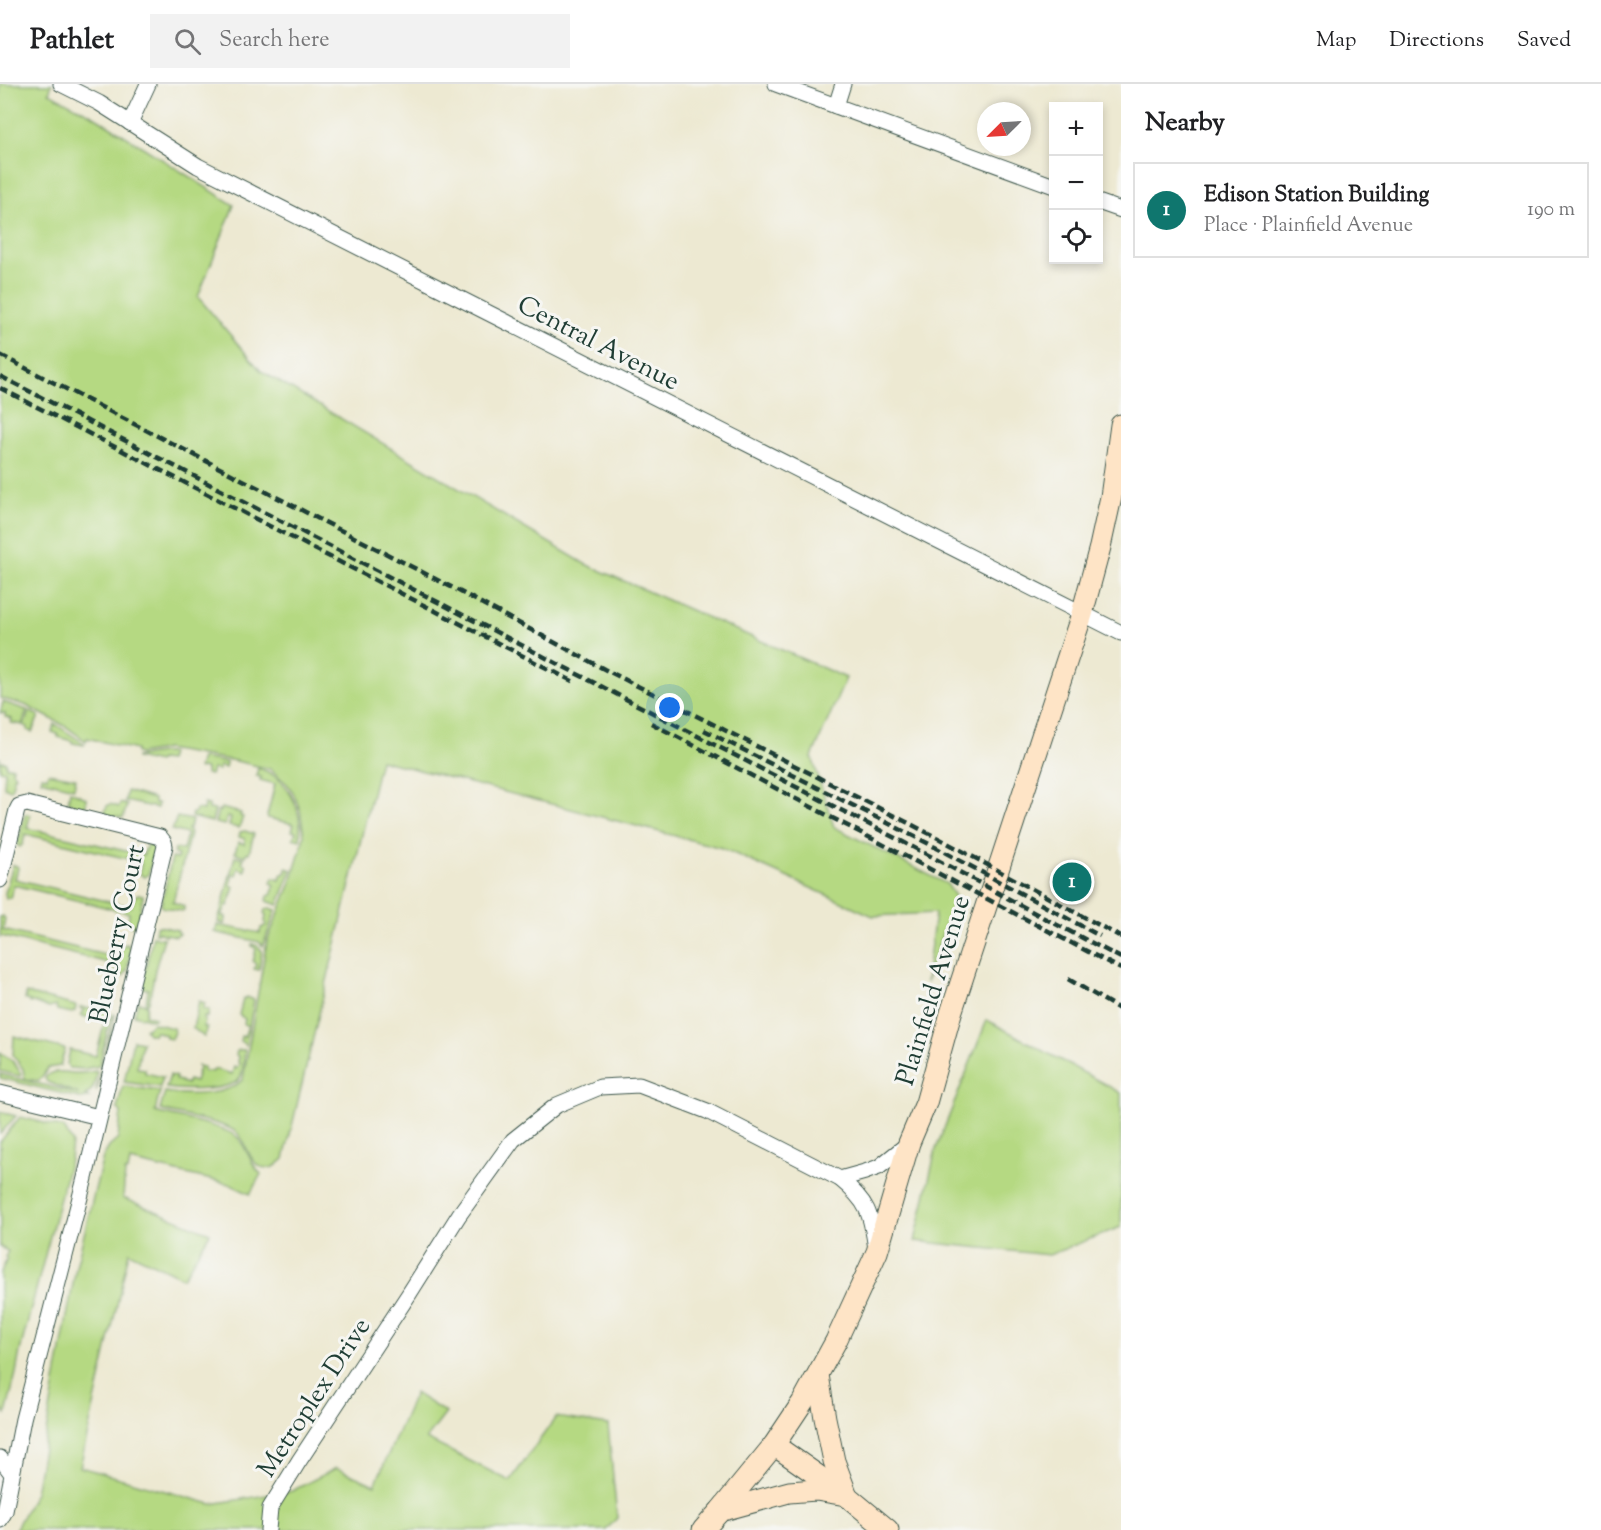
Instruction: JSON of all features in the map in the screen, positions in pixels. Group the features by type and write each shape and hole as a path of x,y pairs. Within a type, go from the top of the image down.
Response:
{"main road":[{"name":"Plainfield Avenue","path":"703,1530 774,1444 802,1403 841,1330 877,1251 909,1143 926,1103 957,993 1082,614 1111,497 1121,425"},
{"path":"818,1375 834,1461 847,1496"},
{"path":"774,1444 847,1496 888,1530"},
{"path":"720,1511 789,1492 816,1490 847,1496"}],"street":[{"name":"Central Avenue","path":"61,84 99,103 198,166 1121,633"},
{"path":"130,123 148,84"},
{"path":"776,84 1049,185"},
{"path":"836,106 843,84"},
{"path":"1103,204 1121,210"},
{"name":"Blueberry Court","path":"0,880 17,810 23,804 160,837 164,842 165,846 133,982 99,1117"},
{"name":"Metroplex Drive","path":"268,1530 270,1508 459,1215 513,1140 557,1105 600,1087 639,1085 707,1111 840,1179 856,1192 866,1207 873,1226 877,1251"},
{"path":"0,1092 99,1117 22,1419 5,1511 0,1520"},
{"path":"840,1179 879,1167 909,1143"},
{"path":"0,1458 12,1474"}],"green space":[{"path":"0,84 52,84 49,93 94,116 234,205 198,297 261,371 585,564 846,678 812,757 834,827 947,884 955,896 926,983 935,913 873,916 722,848 380,760 284,1159 273,1167 264,1168 254,1162 240,1136 230,1128 160,1110 165,1092 195,1094 217,1092 236,1085 243,1079 267,941 290,885 304,835 300,810 293,792 270,769 166,749 139,754 136,750 87,738 86,741 65,726 25,705 0,698"},
{"path":"3,702 27,710 22,725 11,723 12,719 5,717 5,713 0,713"},
{"path":"29,711 39,716 32,732 24,726"},
{"path":"55,724 85,744 73,743 58,737 58,734 52,732"},
{"path":"171,753 169,761 160,760 158,762 136,758 136,757"},
{"path":"201,758 226,762 225,768 220,766 218,770 212,769 210,775 206,774 206,769 198,768"},
{"path":"0,761 6,762 6,767 13,767 12,771 15,775 11,790 4,787 5,771 0,770"},
{"path":"258,768 278,779 292,796 299,817 300,840 293,838 296,832 292,831 294,824 268,818 275,784 260,780 261,777 256,776"},
{"path":"48,773 76,778 74,788 41,780 42,776 47,777"},
{"path":"70,791 86,798 86,805 81,808 68,802"},
{"path":"127,791 154,799 154,803 158,803 157,808 125,801"},
{"path":"120,803 127,805 123,818 106,815 107,806 110,804 119,807"},
{"path":"204,804 209,805 209,809 215,810 212,822 191,817 196,809 203,810"},
{"path":"221,808 241,813 240,816 243,817 239,828 229,826 231,818 227,817 225,825 215,823 218,810 220,811"},
{"path":"25,814 30,815 27,828 143,855 147,844 152,843 155,849 148,875 144,877 140,874 141,862 25,834 20,847 17,845"},
{"path":"177,817 192,820 188,829 190,834 173,902 184,906 182,911 161,905 172,858 177,859 178,855 174,854 175,849 183,850 187,834 172,830"},
{"path":"240,832 254,834 249,853 245,856 235,853 238,842 244,844 245,839 239,837"},
{"path":"235,856 244,858 242,863 246,865 245,871 238,868 236,875 232,874 231,885 234,887 222,916 226,917 224,924 218,922"},
{"path":"13,865 18,868 15,879 131,907 135,896 143,895 137,924 135,927 129,925 129,913 14,885 10,898 6,898 5,893"},
{"path":"286,868 292,870 278,905 267,901 275,885 271,883 273,878 280,880"},
{"path":"269,908 276,910 263,946 259,942 214,932 217,925 260,933 266,923 265,910"},
{"path":"3,916 5,919 3,930 117,958 122,946 127,944 131,949 127,971 123,976 118,977 115,973 117,965 0,937 0,917"},
{"path":"156,927 177,930 179,934 176,936 155,933"},
{"path":"153,936 164,938 149,1002 146,1005 145,1015 155,1018 152,1020 134,1015 138,1002 146,1004 148,989 141,988"},
{"path":"252,944 258,946 262,951 259,970 254,969 256,949"},
{"path":"26,993 76,1006 75,1011 72,1013 57,1010 56,1006 49,1008 30,1003 25,1000"},
{"path":"247,997 254,1000 246,1045 240,1041 248,1026 244,1024 245,1019 239,1015 243,999"},
{"path":"199,1001 205,1003 203,1009 209,1010 208,1017 204,1017 204,1027 207,1027 204,1037 193,1028"},
{"path":"81,1007 111,1014 99,1066 83,1069 69,1068 67,1064 70,1050 96,1056 105,1021 82,1016 84,1011"},
{"path":"114,1014 115,1015 96,1091"},
{"path":"987,1020 1121,1093 1121,1227 1049,1255 915,1241 936,1149"},
{"path":"153,1023 173,1028 171,1039 155,1031 154,1034 148,1034 145,1029"},
{"path":"14,1036 65,1049 60,1066 48,1068 39,1081 25,1079 23,1069 13,1055"},
{"path":"133,1040 142,1042 137,1068 145,1069 145,1073 163,1077 160,1087 124,1082"},
{"path":"240,1050 245,1050 243,1068 240,1078 235,1083 205,1089 166,1088 170,1075 176,1077 175,1080 187,1084 188,1080 195,1082 198,1066 204,1067 203,1071 206,1072 213,1072 214,1069 232,1074 234,1067 237,1068 239,1064 239,1057 236,1055"},
{"path":"0,1053 15,1064 20,1076 0,1071"},
{"path":"97,1071 93,1088 85,1095 89,1097 83,1099 0,1078 0,1074 79,1094 47,1082 45,1078 55,1072"},
{"path":"123,1086 160,1091 155,1112 213,1126 233,1134 242,1143 261,1174 250,1194 229,1184 130,1161 128,1171 125,1172 123,1198 210,1233 183,1278 129,1252 80,1467 211,1504 292,1491 336,1468 375,1485 415,1393 446,1413 426,1439 510,1481 556,1417 608,1425 617,1518 606,1530 15,1530 35,1493 76,1267 103,1157 118,1139 121,1112 117,1108"},
{"path":"0,1112 16,1116 0,1134"},
{"path":"20,1117 64,1128 72,1142 70,1160 20,1351 6,1414 0,1406 0,1274 8,1251 0,1247 0,1142"}],"railway":[{"path":"0,355 455,589 604,669 940,839 1121,937"},
{"path":"0,376 932,857 1121,958"},
{"path":"0,388 574,682"},
{"path":"651,723 1121,969"},
{"path":"704,730 935,847 1100,936"},
{"path":"1068,979 1121,1010"}],"place":[{"name":"Edison Station Building","path":"1072,882"}]}
